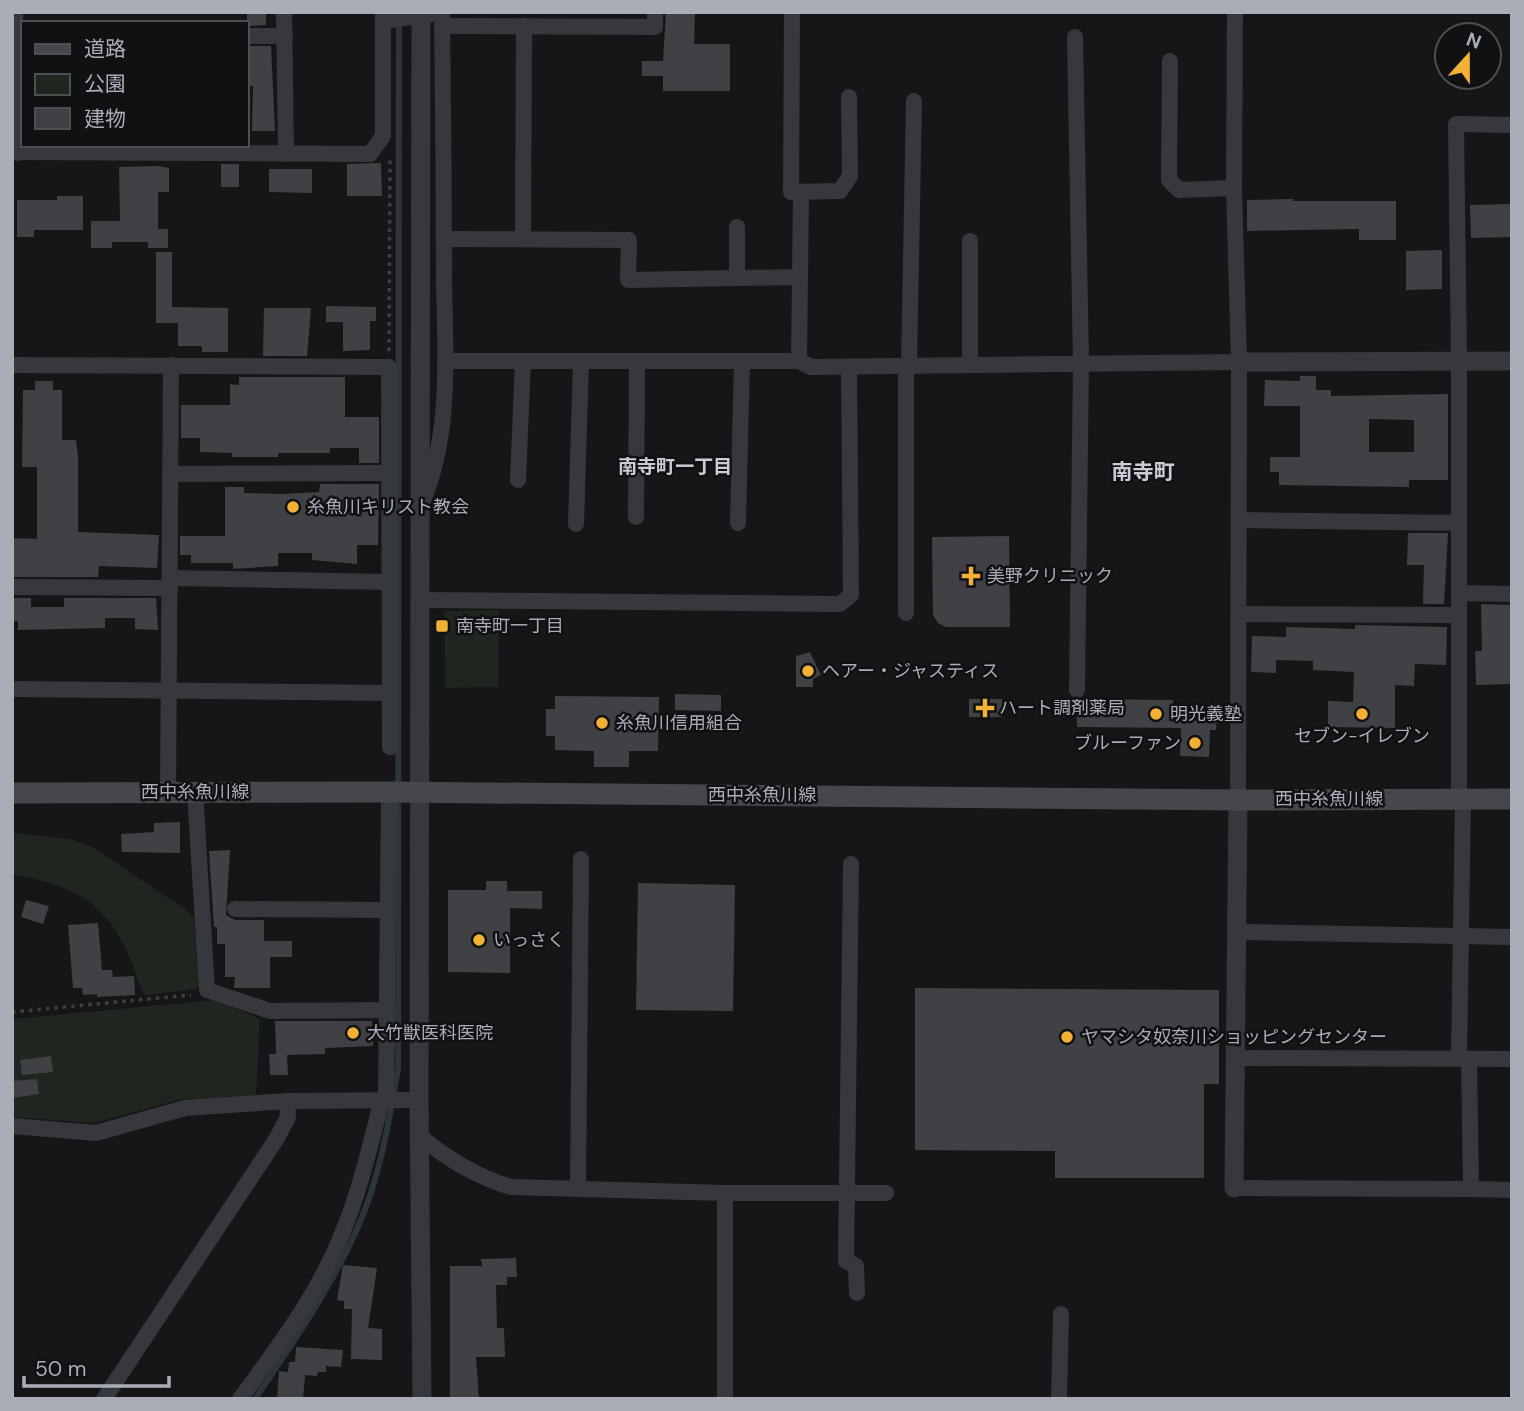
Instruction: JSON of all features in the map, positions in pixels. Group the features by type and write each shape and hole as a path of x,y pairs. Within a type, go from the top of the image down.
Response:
{"main road":[{"name":"西中糸魚川線","path":"12,793 389,792 1238,800 1512,799"}],"street":[{"path":"15,12 15,152 286,154 370,154 383,136 383,16 442,17 524,26 655,27 655,12"},
{"path":"284,12 286,154"},
{"path":"421,12 419,1100 422,1138 422,1399"},
{"path":"792,12 791,192 840,191 850,176 849,97"},
{"path":"1235,12 1234,188 1239,362 1239,614 1234,1188 1512,1190"},
{"path":"422,504 436,472 442,440 442,17"},
{"path":"523,239 524,26"},
{"path":"248,36 285,36"},
{"path":"1075,37 1081,363 1077,690"},
{"path":"1170,61 1169,180 1179,190 1234,188"},
{"path":"906,612 907,365 914,101"},
{"path":"1471,1189 1460,937 1460,361 1455,124 1512,125"},
{"path":"799,362 801,192"},
{"path":"737,227 737,278"},
{"path":"444,239 629,240 628,280 799,278"},
{"path":"970,242 970,364"},
{"path":"444,361 799,362 811,368 1081,363 1512,362"},
{"path":"518,480 523,361"},
{"path":"576,524 581,361"},
{"path":"636,517 637,361"},
{"path":"738,523 742,362"},
{"path":"12,365 389,368 387,473 390,747"},
{"path":"168,792 171,365"},
{"path":"422,600 840,604 851,595 849,368"},
{"path":"170,474 387,473"},
{"path":"1239,520 1460,523"},
{"path":"12,587 388,582"},
{"path":"1459,593 1512,594"},
{"path":"1239,614 1459,615"},
{"path":"12,689 390,693"},
{"path":"195,792 207,990 270,1012 389,1010"},
{"path":"240,1399 304,1308 329,1262 359,1187 384,1099 389,1010 389,792"},
{"path":"579,1188 582,859"},
{"path":"851,864 846,1261 856,1266 857,1293"},
{"path":"235,909 388,910"},
{"path":"1238,932 1512,937"},
{"path":"1237,1058 1512,1059"},
{"path":"12,1126 96,1133 185,1108 287,1101 419,1100"},
{"path":"104,1399 277,1138 288,1117 287,1101"},
{"path":"422,1138 447,1160 485,1179 511,1187 886,1194"},
{"path":"725,1193 725,1399"},
{"path":"1059,1399 1060,1314"}],"path":[{"path":"378,143 390,153 389,368"},
{"path":"12,1012 200,994"}],"green space":[{"path":"499,610 498,687 445,688 444,611"},
{"path":"12,833 69,839 93,847 189,912 194,918 199,985 196,989 146,995 122,942 98,909 63,888 12,874"},
{"path":"216,1000 260,1019 256,1095 178,1100 94,1123 12,1117 12,1019"}],"building":[{"path":"247,12 266,12 266,25 248,26"},
{"path":"666,12 695,13 694,44 730,44 730,91 663,91 663,76 642,76 642,61 663,61"},
{"path":"248,46 271,46 275,131 252,131 253,86 248,86"},
{"path":"381,163 382,196 347,196 347,164"},
{"path":"221,164 239,164 239,187 221,187"},
{"path":"119,167 169,168 169,192 158,192 158,229 168,229 168,248 148,248 148,242 112,242 112,248 91,248 91,221 120,221"},
{"path":"269,169 312,169 312,193 269,192"},
{"path":"57,196 83,196 83,230 34,230 34,237 17,237 17,200 57,200"},
{"path":"1247,200 1396,201 1396,240 1359,240 1359,229 1247,231"},
{"path":"1512,204 1512,237 1471,238 1470,205"},
{"path":"1442,250 1442,289 1406,290 1406,251"},
{"path":"156,252 172,252 172,307 228,308 228,352 202,352 202,346 178,346 178,323 156,323"},
{"path":"326,306 376,307 376,321 370,321 370,350 343,351 343,322 326,322"},
{"path":"264,308 311,308 307,356 263,356"},
{"path":"1300,376 1316,376 1316,390 1331,390 1331,396 1448,394 1448,480 1409,480 1409,487 1279,485 1279,472 1270,472 1270,457 1300,457 1300,406 1264,406 1265,380 1300,381","holes":["1369,419 1414,420 1414,452 1369,452"]},
{"path":"239,377 345,377 345,417 379,417 379,463 359,463 359,448 330,448 330,453 278,453 278,457 232,457 232,453 200,452 200,438 181,438 181,405 230,405 230,384 239,385"},
{"path":"35,381 53,381 53,390 62,390 62,440 76,440 78,457 78,532 159,535 157,568 99,566 98,577 12,577 12,538 37,539 37,467 22,467 23,390 35,390"},
{"path":"320,484 379,484 378,545 357,545 357,564 312,560 312,553 278,553 278,566 233,569 233,563 191,563 191,555 180,555 180,536 225,536 225,487 244,487 244,493 283,494 319,492"},
{"path":"1408,533 1448,533 1444,604 1423,604 1424,565 1407,565"},
{"name":"美野クリニック","path":"1009,536 1010,627 946,627 938,623 933,615 932,537"},
{"path":"14,598 31,598 31,607 64,607 64,598 156,598 158,630 135,629 135,618 105,618 105,628 18,630 18,621 14,621"},
{"path":"1481,604 1512,605 1512,684 1476,685 1475,651 1482,651"},
{"path":"1355,625 1447,627 1446,665 1415,664 1414,686 1395,685 1395,728 1328,727 1328,701 1353,702 1354,672 1313,670 1313,661 1276,660 1276,673 1251,672 1252,636 1286,637 1286,627 1355,629"},
{"name":"ヘアー・ジャスティス","path":"810,652 821,675 813,679 813,687 796,687 796,656"},
{"path":"675,694 721,695 721,711 675,710"},
{"name":"糸魚川信用組合","path":"555,696 659,697 658,751 629,751 629,767 594,767 594,751 555,750 555,736 546,736 546,709 555,709"},
{"name":"ハート調剤薬局","path":"969,699 1002,699 1002,717 969,717"},
{"path":"1077,700 1173,700 1173,705 1217,707 1216,730 1210,730 1209,757 1180,756 1181,728 1077,727"},
{"path":"180,822 180,853 122,852 121,834 154,832 154,823"},
{"path":"230,850 226,915 235,920 264,920 264,941 292,941 292,957 270,957 270,988 234,988 235,977 225,977 225,944 217,944 217,927 214,927 209,851"},
{"name":"いっさく","path":"486,881 507,881 507,891 542,891 542,909 510,908 510,973 448,972 448,890 486,890"},
{"path":"638,883 735,885 733,1011 636,1010"},
{"path":"26,900 49,906 43,924 21,917"},
{"path":"98,923 102,970 112,970 113,977 134,976 135,995 97,997 97,994 83,995 82,988 73,988 68,925"},
{"name":"ヤマシタ奴奈川ショッピングセンター","path":"915,988 1219,990 1219,1084 1204,1084 1204,1178 1055,1178 1055,1151 915,1150"},
{"path":"275,1021 372,1021 373,1046 325,1048 325,1054 287,1055 288,1075 270,1075 269,1054 276,1054"},
{"path":"51,1056 53,1072 22,1075 20,1060"},
{"path":"37,1079 39,1094 12,1098 12,1081"},
{"path":"516,1258 517,1277 507,1277 507,1285 496,1285 497,1328 504,1328 505,1357 476,1357 479,1399 450,1399 450,1266 482,1266 481,1259"},
{"path":"343,1265 377,1268 368,1328 382,1329 382,1360 351,1359 352,1309 344,1309 344,1301 337,1300"},
{"path":"296,1347 343,1350 341,1367 326,1366 326,1372 318,1372 317,1376 305,1375 303,1399 277,1399 279,1371 288,1372 289,1362 295,1362"}],"waterway":[{"path":"255,1399 323,1295 357,1229 378,1170 398,1068 399,21"}],"place":[{"name":"糸魚川キリスト教会","path":"293,507"},
{"name":"美野クリニック","path":"971,576"},
{"name":"南寺町一丁目","path":"442,626"},
{"name":"ヘアー・ジャスティス","path":"808,671"},
{"name":"ハート調剤薬局","path":"985,708"},
{"name":"明光義塾","path":"1156,714"},
{"name":"セブン-イレブン","path":"1362,714"},
{"name":"糸魚川信用組合","path":"602,723"},
{"name":"ブルーファン","path":"1195,743"},
{"name":"いっさく","path":"479,940"},
{"name":"大竹獣医科医院","path":"353,1033"},
{"name":"ヤマシタ奴奈川ショッピングセンター","path":"1067,1037"}],"district":[{"name":"南寺町一丁目","path":"675,466"},
{"name":"南寺町","path":"1143,472"}]}
